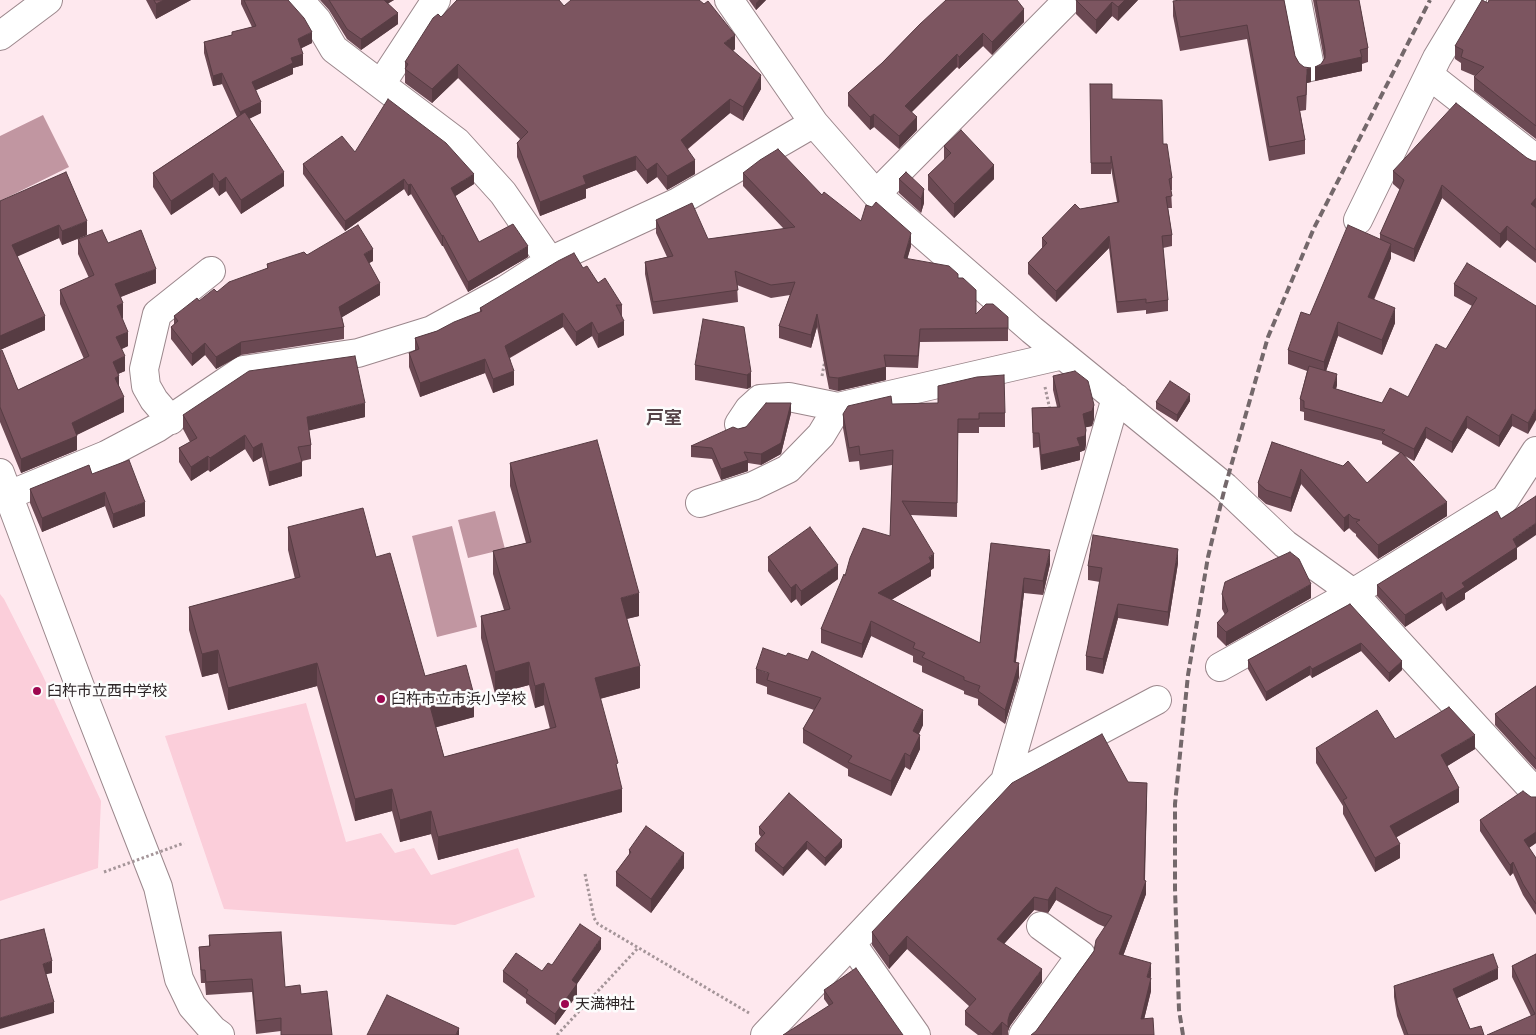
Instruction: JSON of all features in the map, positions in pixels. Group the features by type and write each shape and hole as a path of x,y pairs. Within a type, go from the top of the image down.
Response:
{"street":[{"path":"0,36 48,0"},
{"path":"299,0 317,20 334,49 457,142 503,193 550,261"},
{"path":"381,84 436,0"},
{"path":"729,0 814,123 876,194 1051,357 1116,398 1225,487 1286,544 1353,593 1536,793"},
{"path":"876,194 1068,0"},
{"path":"1296,0 1310,67"},
{"path":"1358,220 1437,58 1472,0"},
{"path":"1429,75 1536,159"},
{"path":"220,1035 213,1030 192,1006 179,979 158,886 4,484 106,455 171,420 243,370 358,353 432,330 505,290 550,261 676,203 814,123"},
{"path":"171,420 154,400 146,386 144,369 157,314 211,271"},
{"path":"739,424 749,409 760,399 789,397 828,405 1051,357"},
{"path":"1005,781 1116,398"},
{"path":"700,503 753,486 788,468 821,435 828,405"},
{"path":"1220,667 1353,593 1505,499 1536,451"},
{"path":"769,1031 1005,781 1157,700"},
{"path":"1023,1035 1081,955 1041,926"},
{"path":"852,944 916,1035"}],"path":[{"path":"825,357 828,405"},
{"path":"1051,357 1052,418"},
{"path":"104,872 184,843"},
{"path":"585,874 594,918 598,924 769,1031"},
{"path":"557,1035 638,948"}],"shaded area":[{"path":"43,115 69,167 0,201 0,136"},
{"path":"495,511 505,549 468,558 458,520"},
{"path":"452,526 477,627 437,637 412,536"},
{"name":"臼杵市立西中学校","path":"0,594 42,674 101,801 98,868 0,901"},
{"path":"306,703 346,842 381,833 395,853 414,848 431,875 518,848 535,897 455,925 224,909 165,736"}],"building":[{"path":"154,0 164,0 156,4"},
{"path":"244,0 288,0 304,18 312,32 298,39 303,54 291,58 293,63 252,82 261,102 240,112 222,73 213,76 204,42 232,35 232,32 256,26"},
{"path":"329,0 384,0 398,13 361,39 347,29"},
{"path":"457,0 559,0 564,6 571,0 699,0 704,4 708,1 735,35 724,43 761,75 743,107 730,99 681,140 695,160 669,175 667,176 657,163 647,170 636,156 583,176 586,184 540,202 517,143 528,132 458,64 432,89 405,69 408,64 405,62 433,18 438,14 441,17"},
{"path":"946,0 1017,0 1024,9 992,42 983,33 959,57 957,54 905,106 917,117 899,136 874,114 870,117 848,93 882,63"},
{"path":"1076,0 1125,0 1118,7 1112,2 1096,20"},
{"path":"1284,0 1295,56 1304,67 1311,68 1307,69 1306,95 1297,97 1305,140 1269,147 1247,25 1180,37 1173,1"},
{"path":"1316,0 1359,0 1368,48 1360,50 1362,57 1315,67 1321,64 1325,58"},
{"path":"1482,0 1488,3 1489,0 1536,0 1536,126 1474,77 1484,67 1461,57 1463,50 1455,46"},
{"path":"1090,84 1112,84 1112,99 1162,100 1163,144 1167,144 1172,178 1169,179 1172,196 1166,197 1172,235 1162,236 1168,300 1146,303 1146,299 1117,302 1109,236 1056,291 1028,263 1047,243 1042,238 1075,204 1080,209 1119,202 1111,156 1111,163 1091,163"},
{"path":"388,99 446,143 474,174 451,188 479,242 513,224 528,246 468,282 443,235 411,184 408,185 404,179 345,221 303,164 342,136 355,152"},
{"path":"1456,103 1527,158 1536,161 1536,198 1531,204 1536,208 1536,250 1507,226 1500,234 1442,185 1414,249 1380,234 1404,180 1393,171"},
{"path":"245,112 284,172 241,200 226,177 219,182 213,173 171,201 153,173"},
{"path":"961,130 994,165 954,204 928,175 951,153 944,146"},
{"path":"778,149 822,195 824,192 861,221 866,205 872,207 876,202 911,233 904,258 949,266 958,274 958,278 963,278 976,290 976,314 986,304 993,304 1008,317 1008,328 920,329 918,356 884,355 886,367 838,378 829,377 817,314 811,335 779,326 795,282 771,285 735,271 738,290 653,302 645,262 673,256 656,220 692,203 708,239 795,227 743,173"},
{"path":"66,172 87,221 62,231 59,225 12,245 45,316 0,336 0,201"},
{"path":"906,172 924,189 921,199 899,179"},
{"path":"358,225 373,249 364,254 380,283 339,307 344,327 241,342 216,357 205,343 192,354 171,327 178,321 174,316 197,298 199,301 214,289 217,292 229,282 268,268 267,264 304,252 307,255"},
{"path":"1348,225 1391,244 1368,297 1395,308 1382,340 1338,322 1324,362 1288,350 1301,312 1310,315"},
{"path":"102,230 108,243 141,230 156,269 115,284 123,303 117,306 128,332 116,337 125,356 113,362 119,376 115,378 124,397 72,423 77,436 21,459 0,407 0,351 2,350 18,390 89,356 60,290 94,275 78,239"},
{"path":"574,253 583,268 587,266 598,283 605,278 622,305 616,305 624,321 598,334 592,322 576,332 563,313 505,346 514,371 493,379 485,359 420,383 409,353 419,349 415,338 437,331 482,311 480,308"},
{"path":"1467,263 1536,306 1536,408 1528,423 1512,414 1499,436 1467,416 1452,442 1426,427 1414,449 1382,433 1385,430 1304,408 1304,401 1300,399 1309,366 1337,374 1333,388 1382,403 1390,388 1408,397 1436,344 1446,349 1477,298 1454,284"},
{"path":"703,319 744,327 751,372 747,375 695,365"},
{"path":"355,356 365,403 307,417 311,445 298,447 302,462 269,472 262,443 253,448 245,435 210,458 208,456 191,467 179,448 197,438 183,415 249,371"},
{"path":"1075,371 1088,381 1094,405 1092,411 1083,414 1086,430 1085,436 1077,438 1080,446 1041,455 1039,433 1033,433 1032,408 1060,407 1053,376"},
{"path":"1004,375 1005,413 979,413 979,419 958,419 957,503 902,501 934,554 929,557 931,562 878,593 980,643 991,543 1050,550 1043,581 1024,578 1014,662 1019,663 1005,710 978,691 980,686 964,680 964,677 922,657 925,653 913,648 915,643 871,621 862,644 821,629 844,574 845,576 850,558 863,528 890,536 893,450 860,455 859,446 849,448 843,414 848,406 891,396 892,404 938,403 938,386 977,377"},
{"path":"1170,381 1190,394 1177,415 1156,402"},
{"path":"766,403 791,403 781,443 761,454 744,452 748,460 721,469 712,448 691,446 733,427 738,429 746,427"},
{"path":"597,440 639,593 621,598 640,666 595,678 618,763 616,764 622,789 438,837 431,811 400,820 392,789 355,799 317,663 228,688 218,650 202,654 189,607 300,577 288,527 363,508 376,557 390,553 425,676 466,665 474,695 430,706 444,757 556,727 544,683 535,686 529,662 495,672 481,616 510,609 493,551 531,542 510,463"},
{"path":"1272,442 1343,466 1348,461 1367,483 1401,452 1447,502 1378,545 1356,522 1360,520 1353,518 1349,514 1344,518 1301,469 1291,498 1266,490 1258,483"},
{"path":"129,460 145,502 113,514 105,492 42,518 30,489 89,465 92,474"},
{"path":"1536,496 1536,523 1513,539 1517,547 1462,583 1465,587 1446,599 1442,592 1405,615 1377,585 1497,511 1501,519"},
{"path":"810,527 838,565 801,591 796,584 791,588 768,557"},
{"path":"1093,535 1178,549 1168,612 1118,604 1103,659 1086,656 1102,568 1088,566"},
{"path":"1290,552 1299,559 1311,584 1226,632 1217,623 1228,611 1222,594 1225,582"},
{"path":"1350,604 1402,661 1389,673 1361,643 1312,669 1310,666 1266,692 1248,660"},
{"path":"763,648 786,656 788,653 808,660 812,651 923,710 913,731 920,735 910,756 905,753 891,781 848,762 852,756 803,729 821,698 767,680 769,673 756,669"},
{"path":"1536,686 1536,759 1495,714"},
{"path":"1449,707 1475,735 1441,755 1459,788 1390,826 1400,844 1375,858 1343,800 1347,798 1316,748 1377,710 1395,739"},
{"path":"1102,734 1128,782 1147,783 1144,880 1146,881 1119,954 1151,963 1147,977 1151,978 1141,1019 1153,1018 1154,1035 1031,1035 1036,1031 1094,951 1096,940 1112,916 1098,911 1056,887 1048,900 1034,897 997,939 1042,969 1010,1013 1008,1027 1002,1022 992,1034 965,1011 976,999 907,936 889,956 872,932 1012,783"},
{"path":"1523,791 1531,797 1536,797 1536,832 1524,840 1536,858 1536,904 1523,884 1513,862 1510,865 1480,820"},
{"path":"789,793 842,840 825,858 807,841 783,868 755,844 765,833 759,827"},
{"path":"646,826 684,853 651,899 616,872 631,852 629,850"},
{"path":"580,924 601,938 572,980 577,984 555,1014 526,993 528,990 503,971 516,953 542,971 548,963 552,965"},
{"path":"44,929 52,961 43,964 54,1002 0,1018 0,940"},
{"path":"281,932 285,987 300,985 301,994 327,991 332,1035 281,1035 281,1018 256,1021 252,979 206,982 205,970 201,970 199,947 210,946 209,935"},
{"path":"1493,954 1498,968 1453,989 1470,1029 1481,1026 1484,1035 1408,1035 1397,1005 1394,986"},
{"path":"1536,954 1536,1035 1487,1035 1535,1014 1512,966"},
{"path":"856,968 903,1035 783,1035 833,1003 824,990"},
{"path":"387,995 459,1028 456,1035 367,1035"}],"railway":[{"path":"1183,1035 1179,1010 1175,889 1175,804 1188,675 1208,557 1225,487 1268,337 1314,228 1430,0"}],"place":[{"name":"臼杵市立西中学校","path":"37,691"},
{"name":"臼杵市立市浜小学校","path":"381,699"},
{"name":"天満神社","path":"565,1004"}],"district":[{"name":"戸室","path":"664,418"}]}
